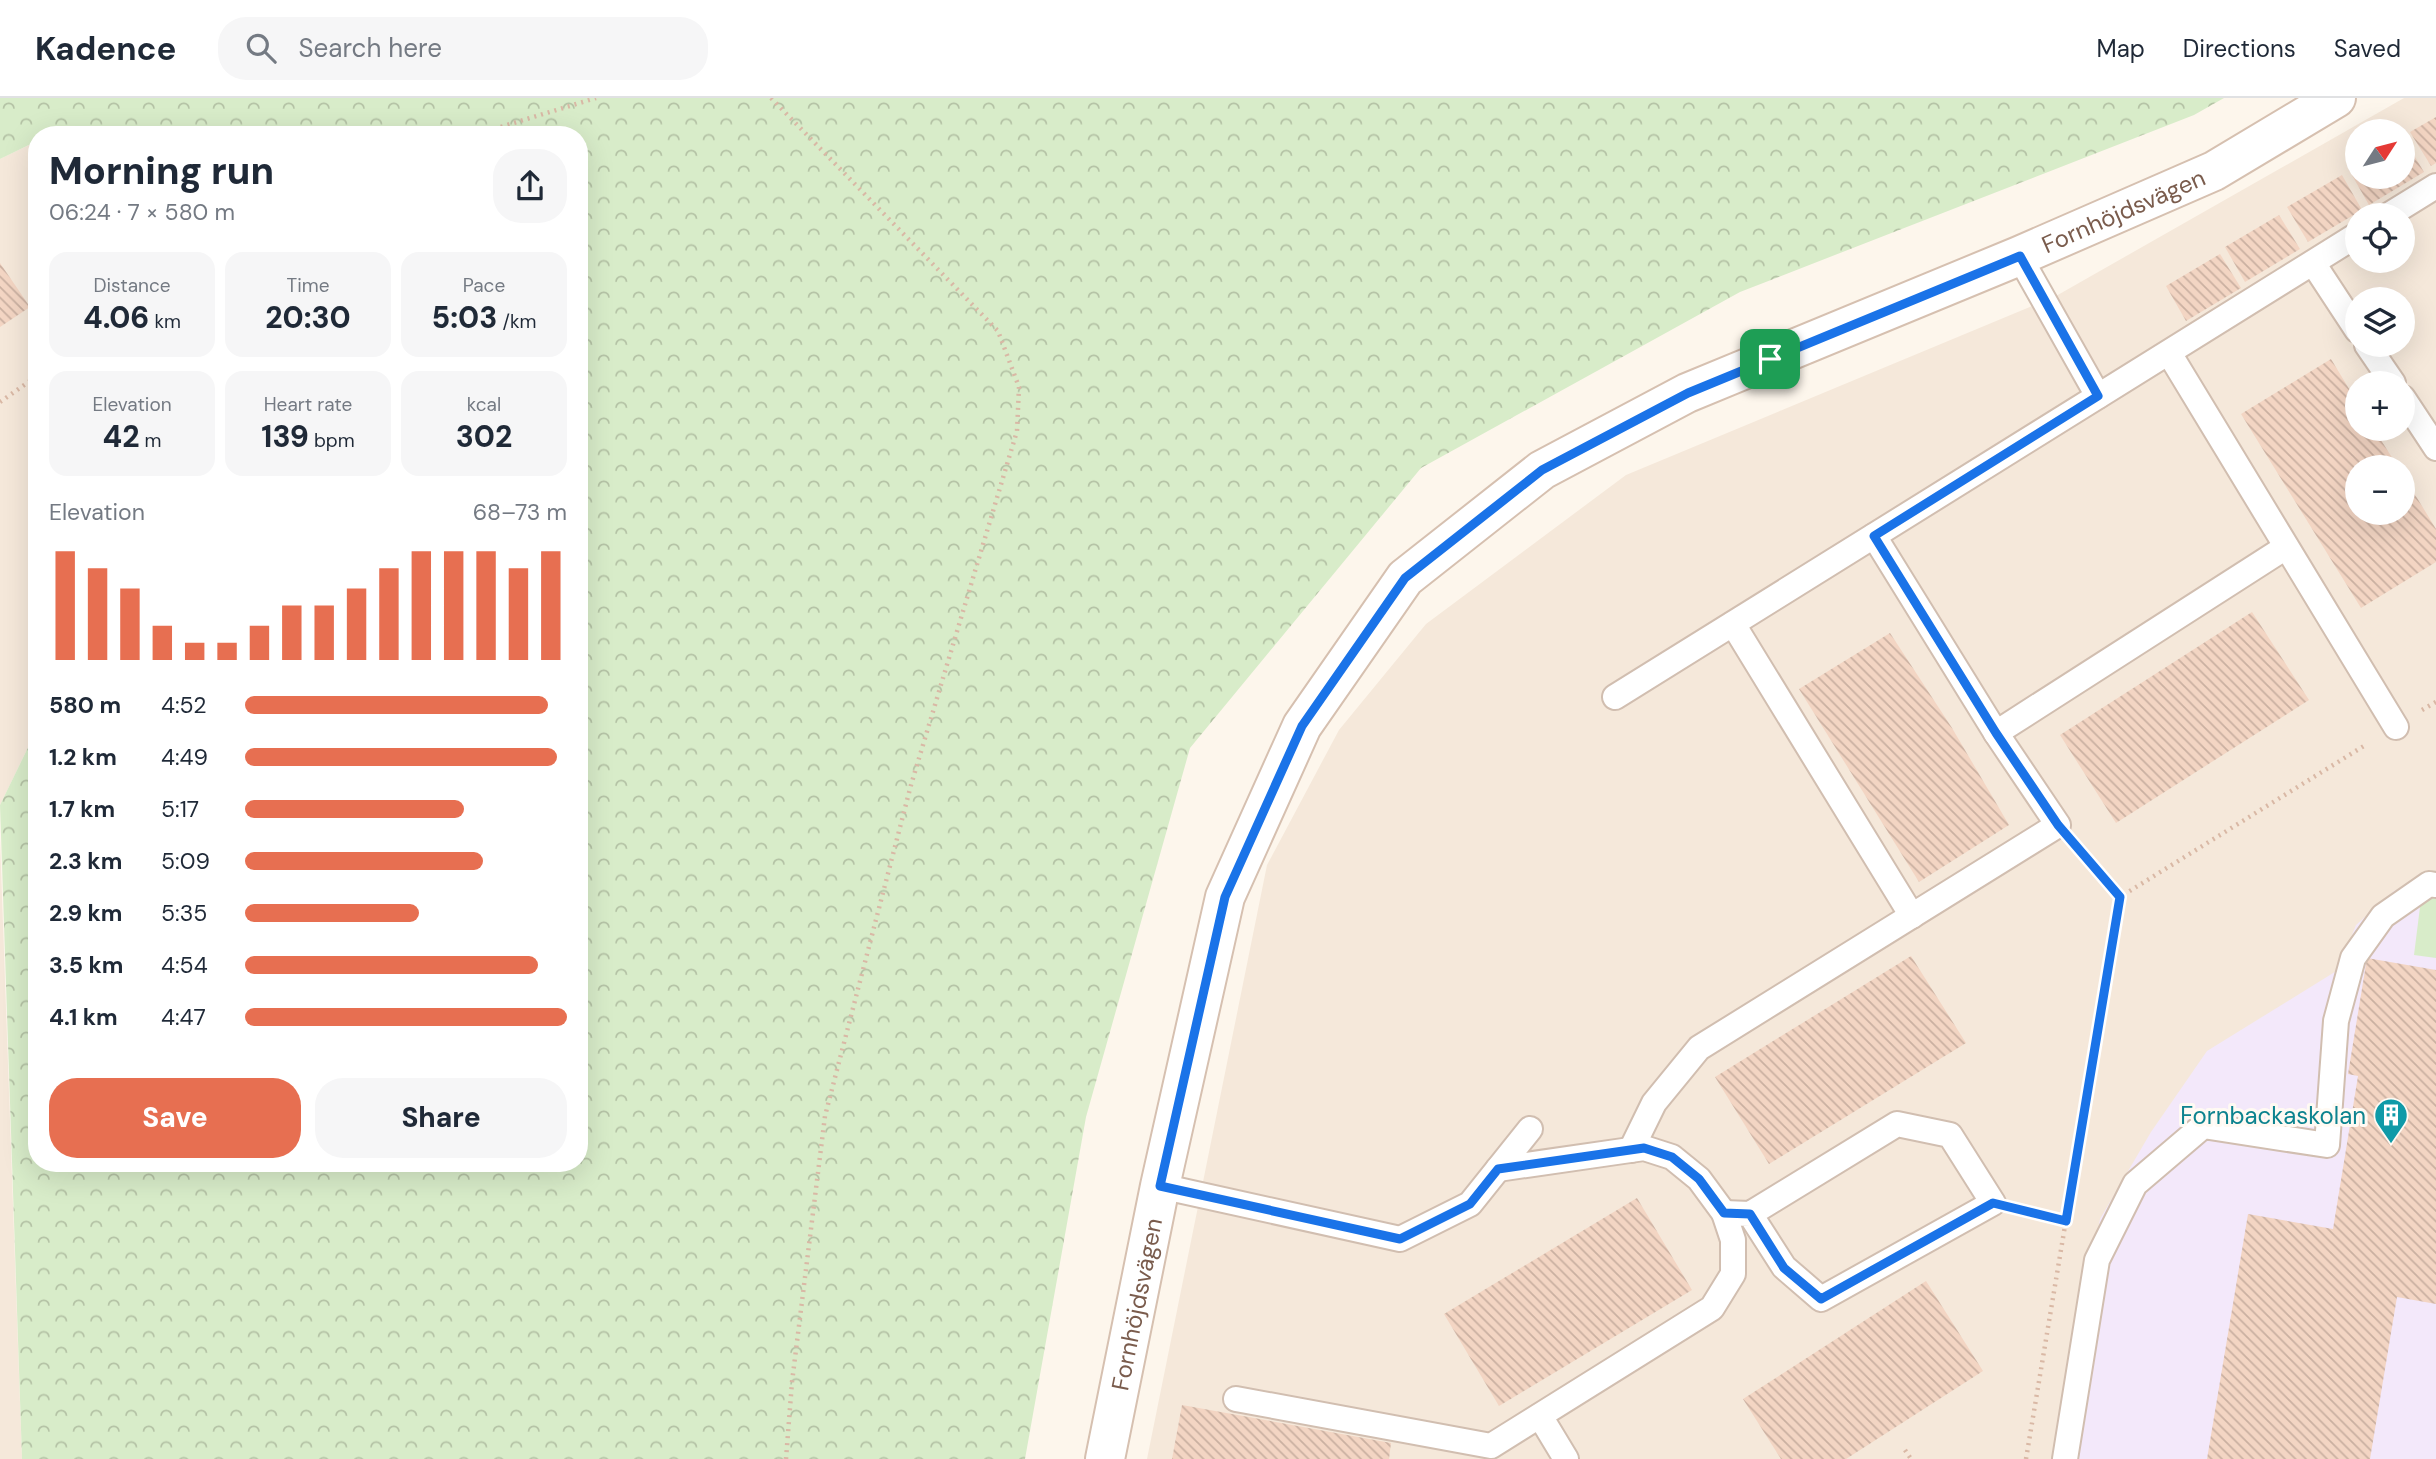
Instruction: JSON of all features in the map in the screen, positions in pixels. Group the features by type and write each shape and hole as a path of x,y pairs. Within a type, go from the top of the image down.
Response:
{"street":[{"name":"Fornhöjdsvägen","path":"1105,1459 1160,1186 1225,897 1302,726 1405,578 1542,470 1688,393 2020,256 2214,171 2336,98"}],"lane":[{"path":"2408,203 2436,186"},
{"path":"1615,697 2345,242"},
{"path":"2020,256 2098,396"},
{"path":"2313,262 2345,311"},
{"path":"2169,352 2396,727"},
{"path":"2415,416 2436,448"},
{"path":"1631,1150 1654,1103 1699,1048 2058,825 1996,733 1874,536"},
{"path":"1996,733 2286,547"},
{"path":"1733,624 1912,916"},
{"path":"2065,1459 2098,1261 2135,1184 2203,1126 2327,1144 2336,1021 2353,958 2383,916 2429,884 2436,885"},
{"path":"1724,1213 1750,1214 1898,1124 1950,1135 1993,1203 1821,1299 1784,1268 1750,1214"},
{"path":"1160,1186 1400,1239 1470,1204 1530,1129"},
{"path":"1236,1399 1492,1446 1712,1308 1733,1274 1733,1240 1724,1213 1699,1179 1672,1157 1644,1148 1498,1169"},
{"path":"1540,1416 1566,1459"}],"path":[{"path":"504,126 596,98"},
{"path":"771,98 998,331 1019,387 1017,431 911,785 825,1116 792,1382 786,1459"},
{"path":"0,402 28,382"},
{"path":"2026,1459 2120,897 2436,702"},
{"path":"2058,825 2120,897"},
{"path":"1993,1203 2066,1221"},
{"path":"1905,1450 1911,1459"}],"shaded area":[{"path":"2404,98 2436,98 2436,1459 1147,1459 1267,865 1339,730 1426,624 1626,475 2056,296 2345,132 2345,189 2415,189 2415,119 2367,119"},
{"path":"28,145 28,747 0,805 0,159"},
{"path":"0,840 22,1459 0,1459"},
{"path":"2436,871 2436,1459 2056,1459 2100,1219 2151,1132 2207,1051 2338,970 2356,925 2394,891"}],"green space":[{"path":"0,98 2224,98 2194,115 1740,292 1421,468 1190,748 1086,1117 1025,1459 22,1459 0,805 28,747 28,1172 588,1172 588,126 28,126 28,145 0,159"},
{"path":"2422,891 2436,893 2436,958 2414,955"}],"building":[{"path":"2436,117 2436,163 2431,166 2415,140 2415,129"},
{"path":"2415,157 2424,172 2415,177"},
{"path":"2342,175 2345,189 2350,189 2358,203 2345,203 2345,220 2308,242 2287,207"},
{"path":"2360,189 2396,189 2372,203 2368,203"},
{"path":"2279,215 2300,249 2245,282 2225,247"},
{"path":"2220,254 2241,288 2186,321 2166,286"},
{"path":"0,263 28,304 28,308 0,327"},
{"path":"2331,359 2345,382 2345,441 2382,441 2390,455 2345,455 2345,525 2415,525 2415,495 2436,529 2436,562 2361,608 2241,414"},
{"path":"2252,612 2309,700 2116,823 2060,735"},
{"path":"1890,633 1952,728 2009,825 1919,882 1799,689"},
{"path":"1911,956 1966,1043 1769,1164 1715,1077"},
{"name":"Fornbackaskolan","path":"2367,958 2436,970 2436,1304 2397,1297 2370,1459 2207,1459 2248,1214 2333,1229 2358,1076 2348,1074"},
{"path":"1637,1198 1692,1290 1499,1406 1444,1314"},
{"path":"1926,1281 1983,1371 1846,1459 1781,1459 1743,1399"},
{"path":"1182,1405 1391,1443 1389,1459 1172,1459"}],"place":[{"name":"Fornbackaskolan","path":"2391,1145"}],"route":[{"path":"2020,256 2098,396 1874,536 1996,733 2058,825 2120,897 2066,1221 1993,1203 1821,1299 1784,1268 1750,1214 1724,1213 1699,1179 1672,1157 1644,1148 1498,1169 1470,1204 1400,1239 1160,1186 1225,897 1302,726 1405,578 1542,470 1688,393 1770,359 2020,256"}]}
